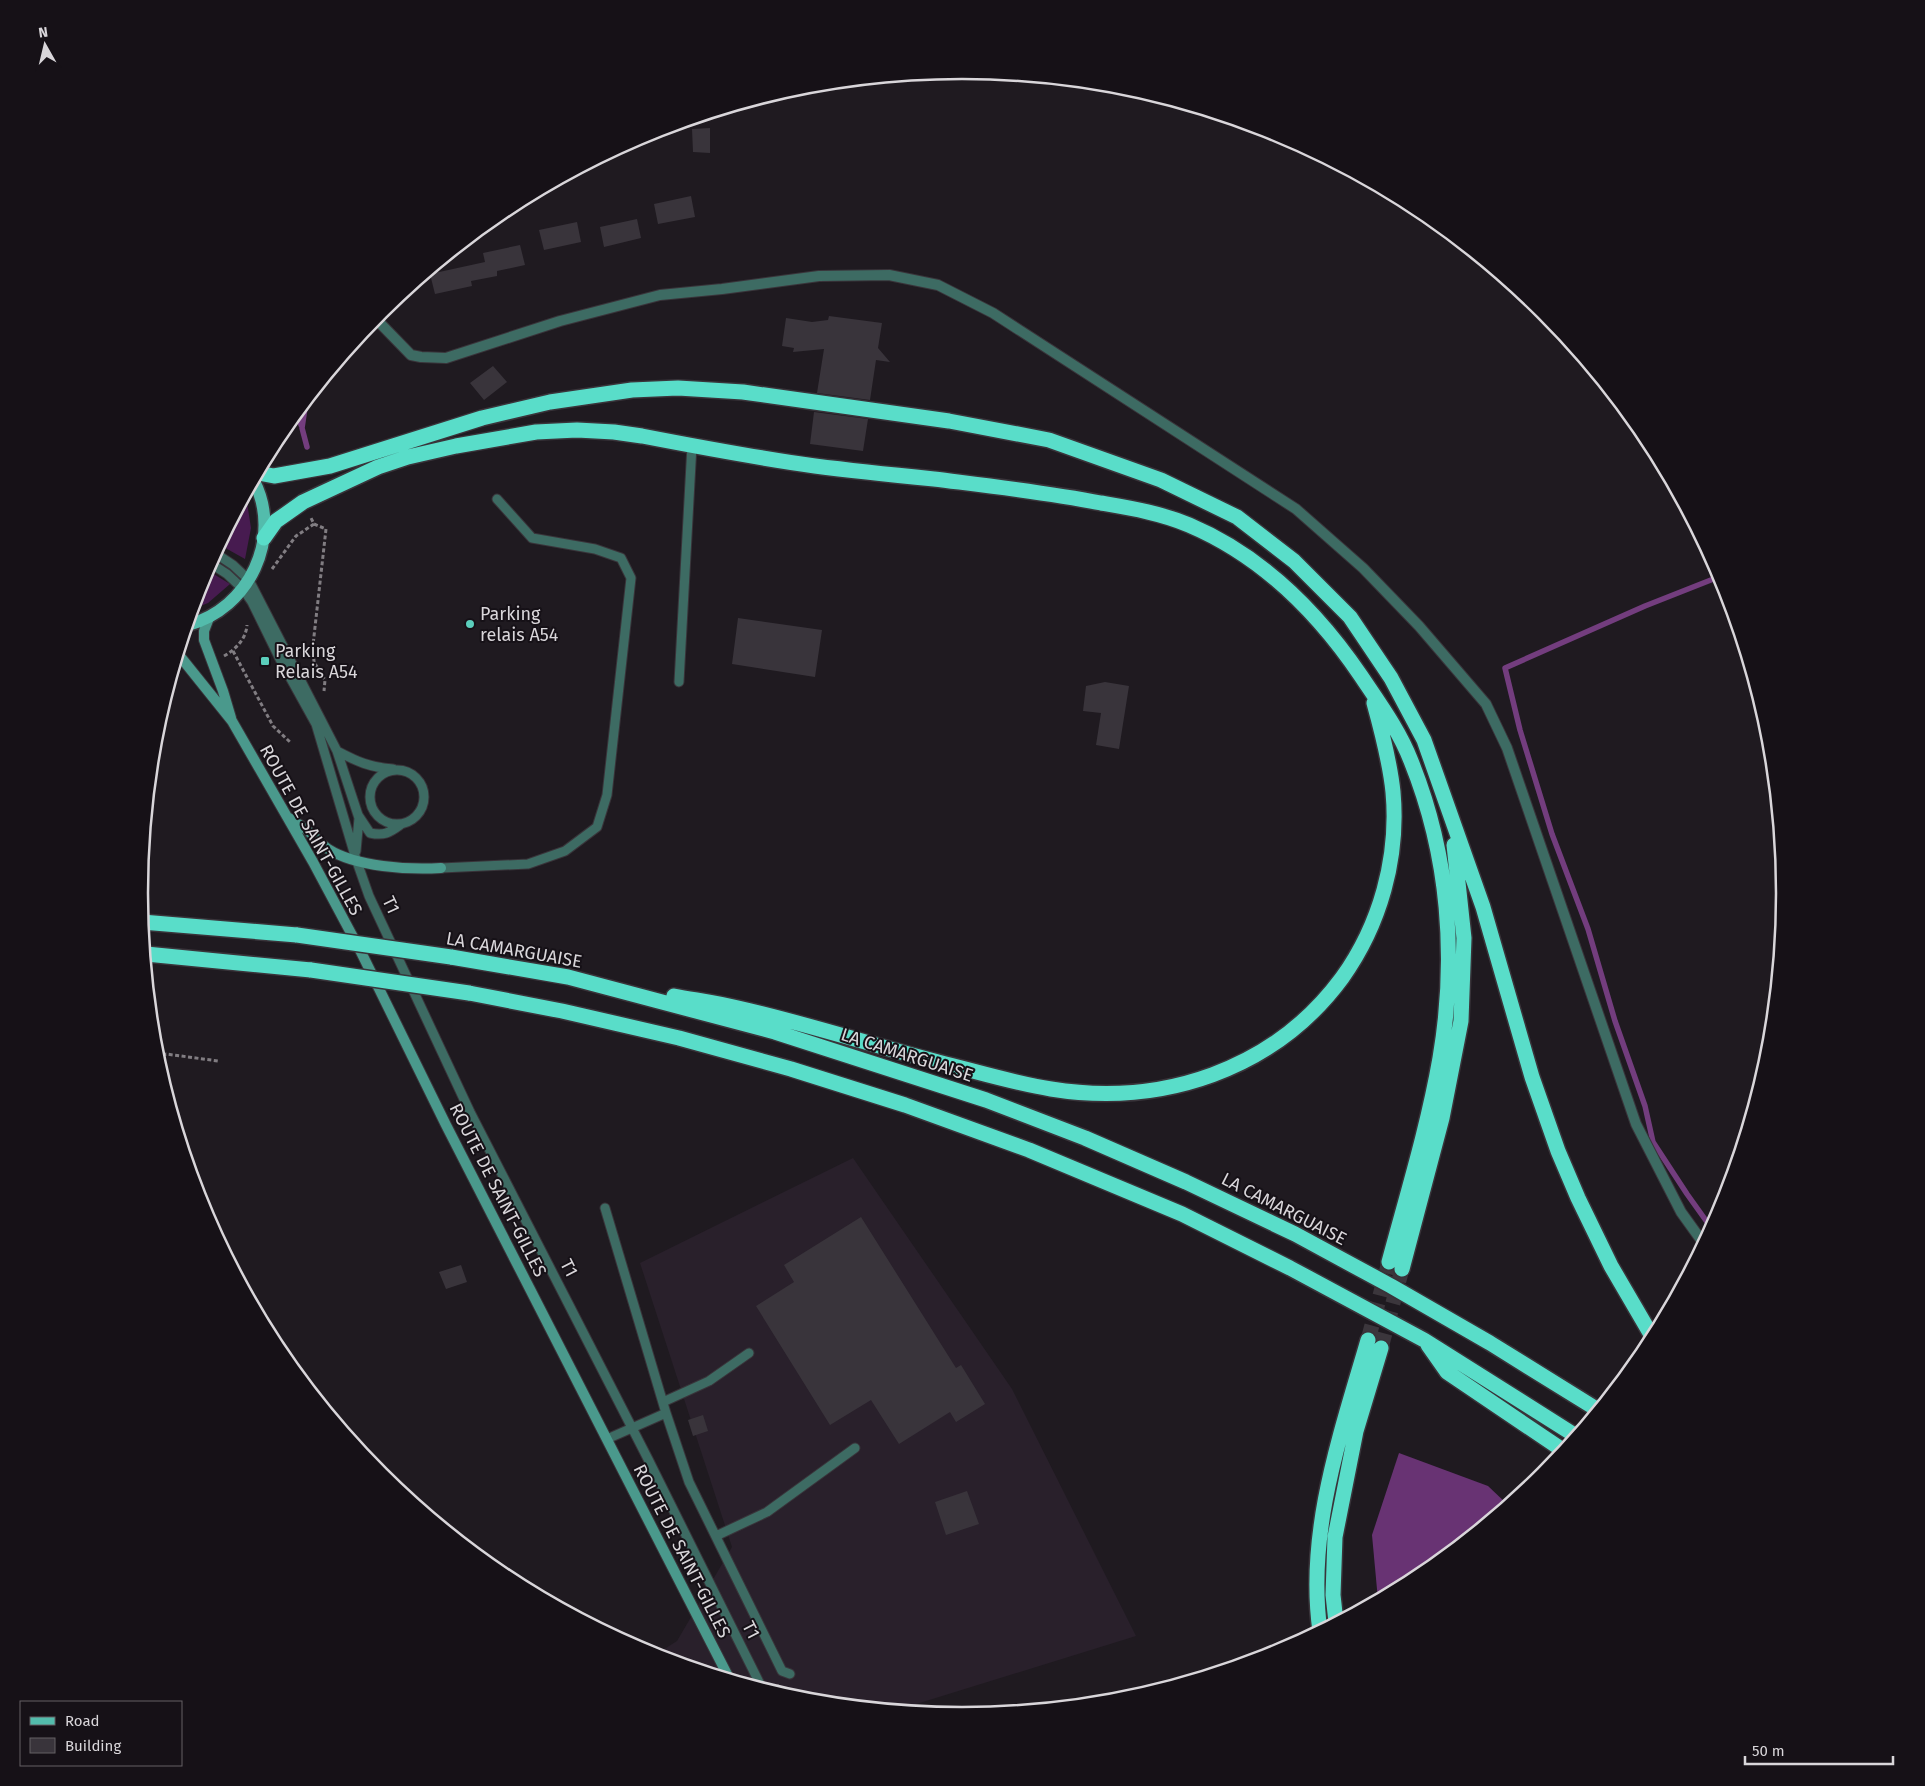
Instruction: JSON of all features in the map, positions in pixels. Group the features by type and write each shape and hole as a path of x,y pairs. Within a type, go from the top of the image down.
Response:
{"highway":[{"path":"264,474 274,476 330,466 482,418 550,402 632,390 678,388 743,392 949,421 1049,440 1162,480 1237,517 1294,561 1350,617 1390,678 1424,740 1483,907 1532,1077 1558,1151 1578,1198 1611,1266 1649,1331"},
{"path":"264,538 276,521 289,511 378,467 408,457 456,446 536,432 577,430 614,432 814,466 1044,492 1141,510 1188,524 1231,546 1256,562 1286,586 1318,619 1347,656 1390,720 1410,758 1423,795 1440,861 1446,895 1449,932 1449,970 1440,1058 1396,1266 1442,1118 1461,1021 1464,938 1457,863 1447,807"},
{"path":"568,978 738,1008 909,1054 1050,1089 1083,1092 1146,1090 1172,1086 1218,1073 1244,1062 1282,1039 1302,1023 1338,983 1355,960 1369,932 1388,875 1394,820 1393,791 1389,764 1371,692"},
{"name":"LA CAMARGUAISE","path":"149,923 297,935 451,957 568,978 775,1032 986,1100 1085,1138 1186,1182 1303,1239 1391,1286 1490,1343 1593,1407"},
{"path":"151,954 312,970 469,993 562,1011 679,1038 791,1069 905,1105 1029,1150 1182,1214 1290,1268 1424,1340 1572,1433"},
{"path":"1424,1340 1447,1372 1559,1447"},
{"path":"1320,1625 1317,1584 1321,1526 1343,1426 1374,1344 1334,1537 1333,1596 1335,1616"}],"main road":[{"path":"194,623 209,618 231,602 246,584 258,562 264,538 264,510 257,487"},
{"name":"ROUTE DE SAINT-GILLES","path":"209,618 204,630 204,640 232,721"},
{"name":"ROUTE DE SAINT-GILLES","path":"183,660 232,721 360,950 446,1125 726,1672"},
{"path":"286,816 309,831 330,850 356,859 378,865 412,870 442,868"}],"street":[{"path":"381,324 411,355 446,358 560,321 660,295 819,276 889,275 938,285 993,313 1296,509 1370,574 1419,626 1486,704 1507,748 1636,1124 1681,1212 1700,1238"}],"lane":[{"path":"679,682 692,445"},
{"path":"442,868 528,864 565,851 597,827 607,795 631,578 621,558 595,549 532,538 496,499"},
{"name":"T1","path":"221,558 233,565 246,584 337,751 359,818 356,859"},
{"name":"T1","path":"216,567 246,584 252,602 280,659 316,724 356,859 369,896 470,1112 632,1428 759,1682"},
{"path":"316,724 359,818 370,833 380,835 389,833 400,825 409,822 422,810 424,792 421,783 415,776 407,772 378,768 357,762 337,751"},
{"path":"398,770 381,775 371,790 370,799 376,815 383,821 400,825"},
{"path":"605,1208 666,1413 689,1482 782,1671 790,1674"},
{"path":"663,1402 709,1381 749,1354"},
{"path":"607,1439 666,1413"},
{"path":"716,1536 767,1512 855,1448"}],"path":[{"path":"306,509 314,524 326,529 314,645 314,662 325,680 324,691"},
{"path":"269,573 296,536 314,524"},
{"path":"224,657 233,651 246,634 247,624"},
{"path":"233,651 273,726 290,742"},
{"path":"165,1055 218,1060"}],"shaded area":[{"path":"247,504 251,528 245,559 225,548"},
{"path":"213,574 230,584 208,603 200,606"},
{"path":"853,1158 1012,1389 1136,1636 910,1706 804,1692 752,1680 663,1650 677,1641 732,1547 640,1263"},
{"path":"1399,1453 1488,1486 1504,1501 1458,1539 1415,1570 1377,1593 1372,1535"}],"building":[{"path":"710,128 710,153 693,152 692,129"},
{"path":"691,196 695,217 658,224 654,204"},
{"path":"637,219 641,238 604,247 600,227"},
{"path":"577,222 581,242 544,250 539,230"},
{"path":"520,245 525,265 497,271 497,276 471,281 472,286 435,294 431,277 436,273 485,262 483,253"},
{"path":"829,316 882,323 878,348 890,362 876,360 870,400 817,393 824,349 793,352 794,348 782,346 786,318 812,322 828,320"},
{"path":"493,366 507,382 484,400 470,383"},
{"path":"814,412 868,419 863,451 810,444"},
{"path":"738,618 822,630 815,677 732,664"},
{"path":"1105,682 1129,686 1119,749 1096,745 1101,713 1083,711 1086,686"},
{"path":"861,1217 956,1368 961,1365 985,1404 956,1422 950,1412 899,1444 871,1400 830,1425 756,1306 794,1282 784,1265"},
{"path":"461,1265 467,1282 446,1289 439,1272"},
{"path":"703,1415 708,1431 693,1436 688,1420"},
{"path":"967,1491 979,1524 946,1535 935,1502"}],"waterway":[{"path":"304,415 302,428 307,447"},
{"path":"300,420 301,425"},
{"path":"1707,1222 1653,1142 1645,1106 1615,1021 1588,929 1552,834 1520,730 1505,668 1645,606 1714,579"}],"tunnel":[{"path":"1368,1340 1389,1262"},
{"path":"1381,1348 1402,1269"}],"place":[{"name":"Parking relais A54","path":"470,624"},
{"name":"Parking Relais A54","path":"265,661"}]}
